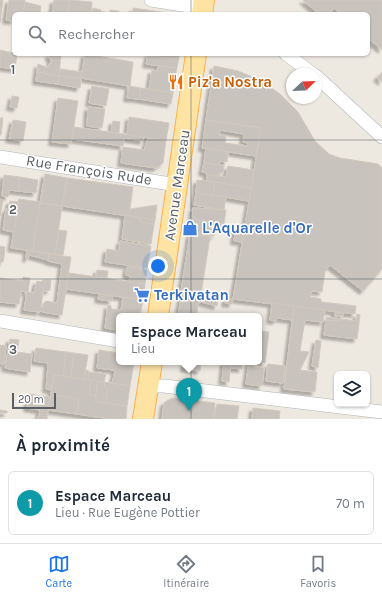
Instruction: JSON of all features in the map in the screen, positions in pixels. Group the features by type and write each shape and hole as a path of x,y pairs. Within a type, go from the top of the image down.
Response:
{"main road":[{"name":"Avenue Marceau","path":"158,313 196,56"},
{"path":"143,419 152,365"}],"street":[{"path":"151,0 203,7"},
{"path":"289,56 305,68"},
{"path":"322,82 382,137"},
{"name":"Rue François Rude","path":"0,157 177,185"},
{"path":"0,321 116,340"},
{"path":"148,386 164,386 382,412"}],"building":[{"path":"0,0 3,0 0,22"},
{"path":"9,0 25,0 23,12 12,12 12,21 6,20"},
{"path":"54,0 70,0 68,12 52,12"},
{"path":"70,0 92,2 91,12 68,12"},
{"path":"303,0 382,0 382,50 370,40 370,12 339,12 334,8 331,12 317,12"},
{"path":"25,2 41,6 40,12 23,12"},
{"path":"93,8 105,12 92,12"},
{"path":"133,8 161,12 133,12"},
{"path":"110,10 119,11 119,12 110,12"},
{"path":"0,50 12,53 12,56 17,56 15,69 0,67"},
{"path":"49,56 61,56 59,76 37,72 38,64 48,68 49,64 51,64 51,58 49,58"},
{"path":"85,56 97,56 133,62 130,86 81,78"},
{"path":"148,56 179,56 173,59"},
{"path":"148,56 173,59 179,57 177,68 146,64"},
{"path":"158,66 177,68 173,93 149,89 152,70 157,71"},
{"path":"214,66 238,71 260,80 280,94 286,100 286,104 290,104 298,112 315,141 329,154 340,158 378,164 382,168 382,269 363,291 330,265 325,271 322,292 311,291 310,297 321,299 321,302 356,306 355,314 233,299 261,128 206,120"},
{"path":"60,69 82,72 81,79 59,76"},
{"path":"37,72 59,76 58,84 36,81"},
{"path":"382,72 382,82 377,78"},
{"path":"59,76 81,79 80,88 58,84"},
{"path":"92,86 109,89 106,106 89,103"},
{"path":"129,86 141,88 139,99 127,98"},
{"path":"141,88 173,93 171,104 139,99"},
{"path":"12,96 19,97 17,108 10,107"},
{"path":"58,98 78,101 71,144 52,142"},
{"path":"88,107 105,109 102,128 87,126"},
{"path":"129,117 169,123 166,140 127,135"},
{"path":"0,118 3,118 1,135 0,135"},
{"path":"13,120 26,122 23,141 9,139"},
{"path":"206,120 261,128 256,156 202,148","holes":["220,130 244,134 243,142 248,143 248,146 225,143 226,136 219,135"]},
{"path":"113,121 120,122 119,133 111,133"},
{"path":"74,127 144,137 143,141 124,138 123,146 72,139"},
{"path":"148,138 166,140 163,163 156,168 121,163 123,147 144,150"},
{"path":"206,148 228,152 227,162 220,161 219,165 204,163"},
{"path":"204,163 224,166 223,173 218,173 218,177 207,175 207,173 202,172"},
{"path":"228,166 254,170 251,188 207,181 207,175 226,177"},
{"path":"45,174 67,178 62,206 40,203"},
{"path":"4,175 20,177 18,191 9,190 8,197 2,196"},
{"path":"20,177 38,180 36,193 18,191"},
{"path":"67,178 133,187 129,216 62,206"},
{"path":"197,180 215,182 213,195 196,193"},
{"path":"215,182 251,188 249,201 213,195"},
{"path":"196,193 226,197 224,210 194,205"},
{"path":"0,199 3,200 0,216"},
{"path":"19,199 41,202 33,251 11,248"},
{"path":"10,201 18,202 17,211 8,210"},
{"path":"40,203 62,206 55,254 33,251"},
{"path":"157,205 155,220 129,216 130,209"},
{"path":"193,208 226,210 224,224 192,219"},
{"path":"6,209 17,211 14,232 3,230"},
{"path":"125,215 141,218 140,222 154,224 151,244 122,239"},
{"path":"141,218 155,220 154,224 140,222"},
{"path":"192,219 210,222 209,232 215,233 214,236 190,232"},
{"path":"210,222 213,223 211,232 209,232"},
{"path":"236,226 244,227 242,242 234,241"},
{"path":"59,230 67,231 63,255 55,254"},
{"path":"190,234 210,237 201,294 181,291"},
{"path":"120,241 151,246 147,268 105,262 107,249 119,251"},
{"path":"0,246 5,247 4,257 0,256"},
{"path":"27,250 49,254 48,260 29,255 28,259 26,258"},
{"path":"49,254 71,257 62,315 42,312 46,301 57,303 62,264 48,261"},
{"path":"0,256 4,257 3,262 0,262"},
{"path":"127,267 147,270 145,284 129,282 130,276 126,275"},
{"path":"97,270 108,271 107,278 96,277"},
{"path":"69,273 145,284 143,300 66,289"},
{"path":"23,277 30,278 28,292 34,293 37,281 42,282 45,280 40,312 24,310 27,292 21,291"},
{"path":"0,278 23,281 19,304 0,302"},
{"path":"45,280 51,280 50,290 43,291"},
{"path":"182,292 218,297 217,306 201,302 198,305 198,313 178,313"},
{"path":"99,294 102,294 102,300 98,299"},
{"path":"102,294 112,296 112,301 102,300"},
{"path":"123,297 143,300 141,313 116,313 116,330 105,328 108,305 111,306 111,309 121,310"},
{"path":"226,298 233,299 232,304 225,303"},
{"path":"272,303 294,306 293,320 277,318 276,321 270,320"},
{"path":"294,306 325,310 323,322 305,320 300,351 309,352 300,370 317,372 315,392 284,389"},
{"path":"335,312 344,313 343,316 335,316"},
{"path":"357,314 360,315 357,339 324,335 326,320 341,321 342,319 356,321"},
{"path":"326,317 342,319 341,321 326,320"},
{"path":"262,331 269,332 265,363 262,362"},
{"path":"10,339 19,340 17,352 32,354 30,372 5,368"},
{"path":"316,340 321,341 318,368 312,366"},
{"path":"0,345 6,346 4,364 0,363"},
{"path":"36,348 66,352 63,376 54,375 51,390 46,389 48,363 34,361"},
{"path":"99,350 116,353 116,365 134,365 130,386 112,383 115,372 114,370 97,368"},
{"path":"66,352 74,353 71,377 63,376"},
{"path":"74,353 88,355 84,379 71,377"},
{"path":"268,364 285,366 283,383 266,381"},
{"path":"184,365 201,365 200,371 184,368"},
{"path":"224,365 231,365 229,382 222,381"},
{"path":"231,365 242,365 242,369 231,368"},
{"path":"249,365 264,368 262,386 246,384"},
{"path":"86,370 89,371 88,380 84,379"},
{"path":"89,372 106,374 104,382 88,380"},
{"path":"54,375 91,380 89,394 96,396 95,401 127,406 126,419 111,419 77,414 79,399 51,395"},
{"path":"91,380 98,381 96,396 89,394"},
{"path":"98,381 104,382 105,387 108,388 105,403 95,401"},
{"path":"104,382 130,386 127,406 105,403 108,388 105,387"},
{"path":"29,394 50,397 47,417 39,416 40,410 27,408"},
{"path":"51,395 79,399 77,414 48,410"},
{"path":"172,398 215,403 213,419 162,419 164,403"},
{"path":"217,404 239,406 237,419 214,419"},
{"path":"253,408 280,411 279,419 252,419"},
{"path":"0,410 7,411 7,413 0,413"},
{"path":"38,416 47,417 47,419 37,419"}],"place":[{"name":"Piz'a Nostra","path":"176,82"},
{"name":"L'Aquarelle d'Or","path":"190,228"},
{"name":"Terkivatan","path":"142,295"},
{"name":"Espace Marceau","path":"189,411"}]}
